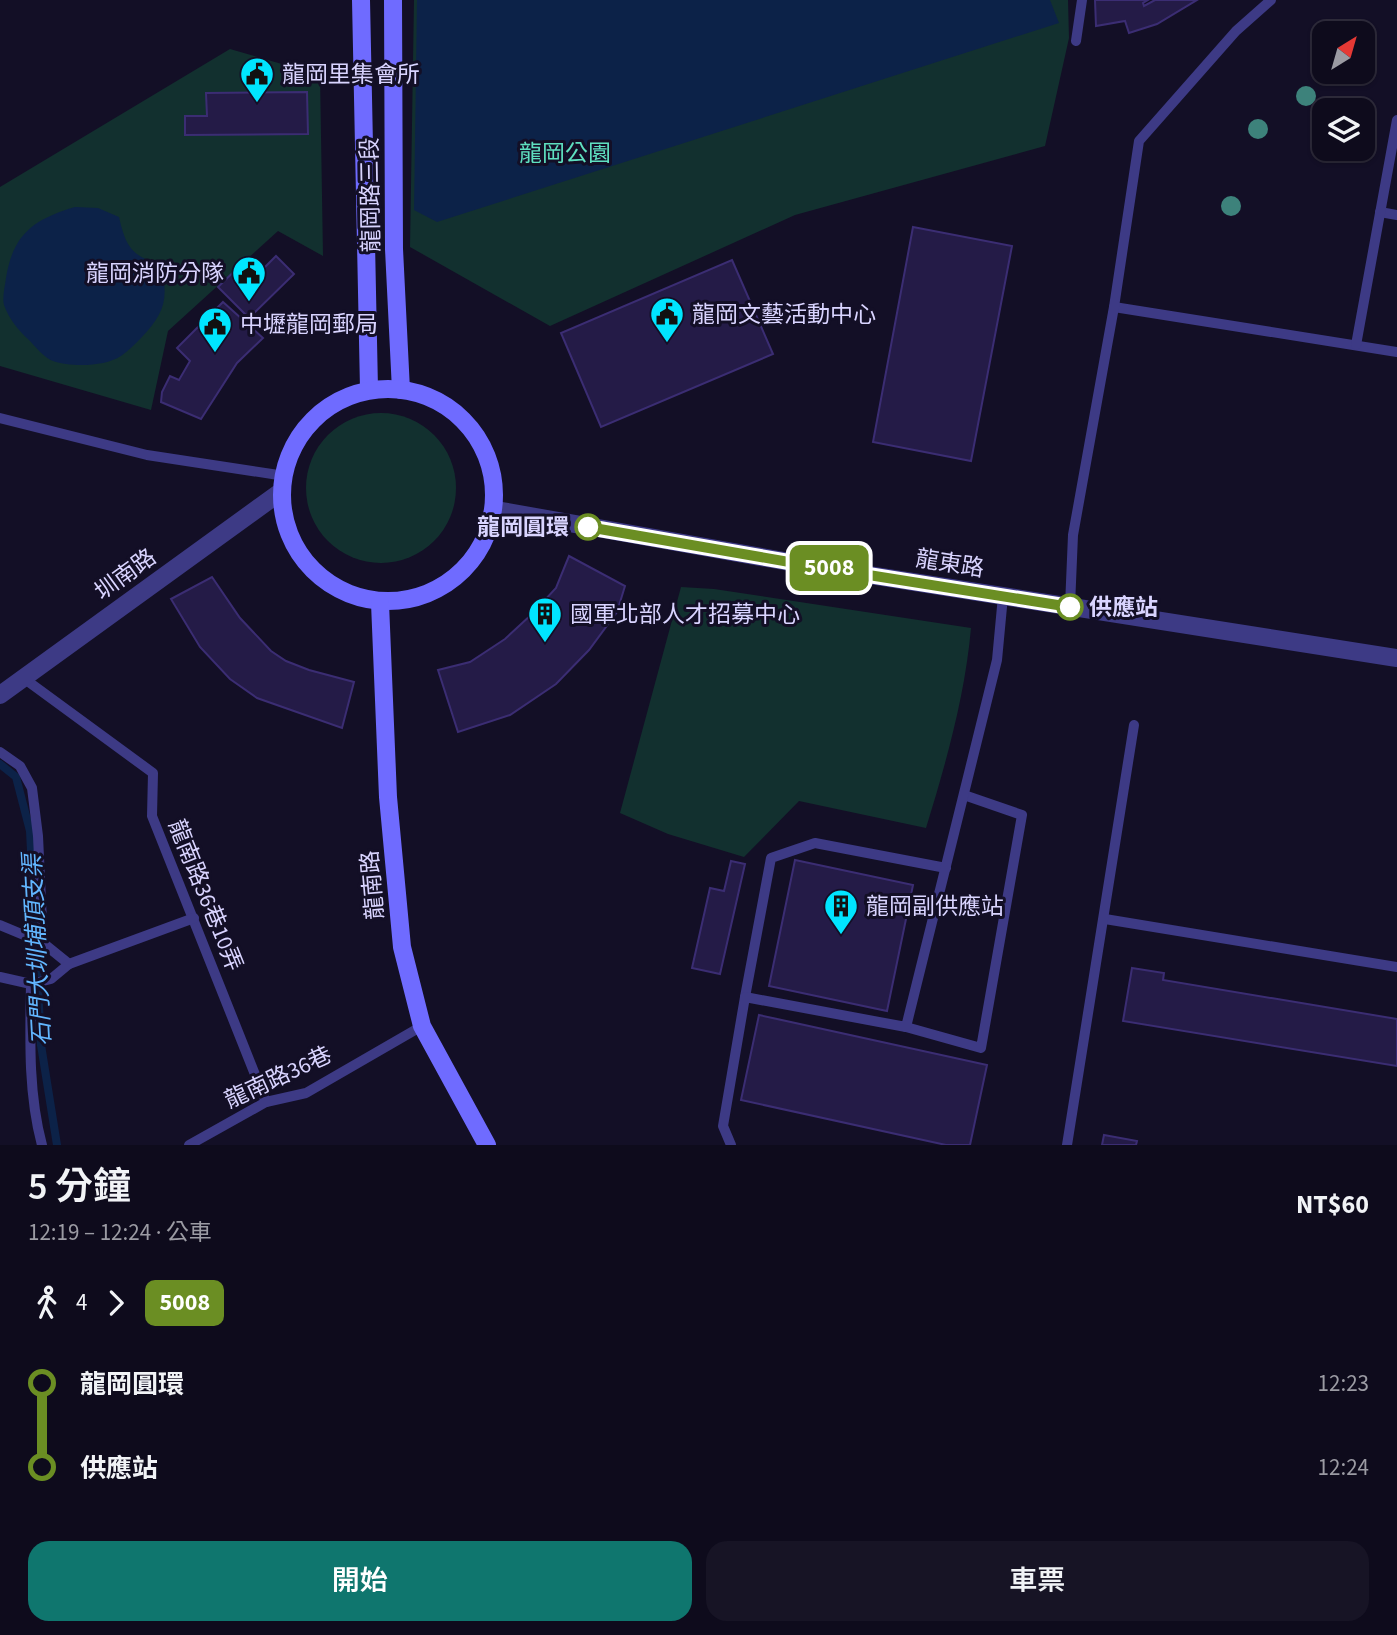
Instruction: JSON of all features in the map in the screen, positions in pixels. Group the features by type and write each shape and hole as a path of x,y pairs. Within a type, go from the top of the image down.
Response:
{"main road":[{"name":"龍岡路三段","path":"360,0 369,389"},
{"name":"龍岡路三段","path":"393,0 394,250 401,390"},
{"path":"369,389 401,390 435,397 461,414 486,450 494,480 496,510 484,544 466,567 444,587 380,603 353,596 325,582 302,556 286,533 282,484 292,449 328,405 351,393 369,389"},
{"name":"龍南路","path":"380,603 388,797 402,947 422,1026 486,1145"}],"street":[{"name":"圳南路","path":"0,695 282,484"},
{"name":"龍東路","path":"496,510 812,566 1397,658"}],"lane":[{"path":"1076,41 1082,0"},
{"path":"1070,607 1073,535 1114,307 1139,141 1236,31 1271,0"},
{"path":"1356,345 1397,120"},
{"path":"1380,212 1397,215"},
{"path":"1114,307 1397,352"},
{"path":"0,418 148,455 282,484"},
{"path":"906,1027 997,660 1003,596"},
{"name":"龍南路36巷10弄","path":"22,677 153,773 152,816 266,1102"},
{"path":"1067,1145 1134,725"},
{"path":"0,752 20,766 32,788 38,836 43,943"},
{"path":"746,997 906,1027 981,1048 1023,815 964,795"},
{"path":"731,1145 723,1126 771,858 816,843 946,868"},
{"path":"0,977 31,984 51,979 69,964 194,918"},
{"path":"1105,919 1397,967"},
{"path":"0,925 43,943 69,964"},
{"path":"31,984 30,1052 37,1127 42,1145"},
{"name":"龍南路36巷","path":"189,1145 266,1102 306,1093 422,1026"}],"green space":[{"name":"龍岡公園","path":"414,0 1068,0 1069,38 1045,146 795,215 550,326 410,247"},
{"path":"230,49 320,75 323,256 278,231 168,331 151,410 0,366 0,187"},
{"path":"381,413 410,419 434,435 450,459 456,488 450,517 434,541 410,557 381,563 352,557 328,541 312,517 306,488 312,459 328,435 352,419"},
{"path":"681,587 714,589 971,628 959,704 926,828 799,801 744,857 668,834 620,813"}],"water":[{"path":"417,0 1050,0 1059,23 437,222 414,210"},
{"path":"75,207 98,208 119,217 127,243 142,258 160,265 163,277 163,305 149,329 121,356 97,364 69,364 46,357 14,324 3,302 9,263 20,239 37,223"}],"building":[{"path":"1095,0 1148,0 1143,3 1144,6 1155,0 1197,0 1157,24 1129,33 1125,21 1096,26"},
{"name":"龍岡里集會所","path":"307,92 308,134 185,135 185,116 207,116 206,93"},
{"path":"913,227 1012,246 971,461 873,442"},
{"name":"龍岡消防分隊","path":"276,256 294,274 249,318 218,287 248,258 261,271"},
{"name":"龍岡文藝活動中心","path":"732,260 773,354 601,427 561,333"},
{"name":"中壢龍岡郵局","path":"223,302 263,338 237,363 201,419 161,402 162,392 170,376 179,380 190,361 177,348"},
{"name":"國軍北部人才招募中心","path":"569,556 625,586 617,612 589,650 556,684 510,715 458,732 438,670 470,662 505,639 556,588"},
{"path":"212,577 240,618 271,651 286,661 309,670 354,682 342,728 257,698 230,679 200,647 171,599"},
{"name":"龍岡副供應站","path":"795,860 913,885 887,1011 769,986"},
{"path":"731,861 745,864 720,974 692,968 710,888 724,891"},
{"path":"1132,968 1164,973 1163,980 1397,1019 1397,1066 1123,1021"},
{"path":"759,1015 987,1065 970,1145 946,1145 741,1100"},
{"path":"1104,1135 1137,1141 1136,1145 1102,1145"}],"waterway":[{"name":"石門大圳埔頂支渠","path":"0,764 16,777 30,831 41,1045 57,1145"}],"bus line":[{"name":"5008","path":"588,527 1070,607"}],"place":[{"name":"龍岡里集會所","path":"257,104"},
{"name":"龍岡消防分隊","path":"249,303"},
{"name":"龍岡文藝活動中心","path":"667,344"},
{"name":"中壢龍岡郵局","path":"215,354"},
{"name":"龍岡圓環","path":"588,527"},
{"name":"供應站","path":"1070,607"},
{"name":"國軍北部人才招募中心","path":"545,644"},
{"name":"龍岡副供應站","path":"841,936"}]}
